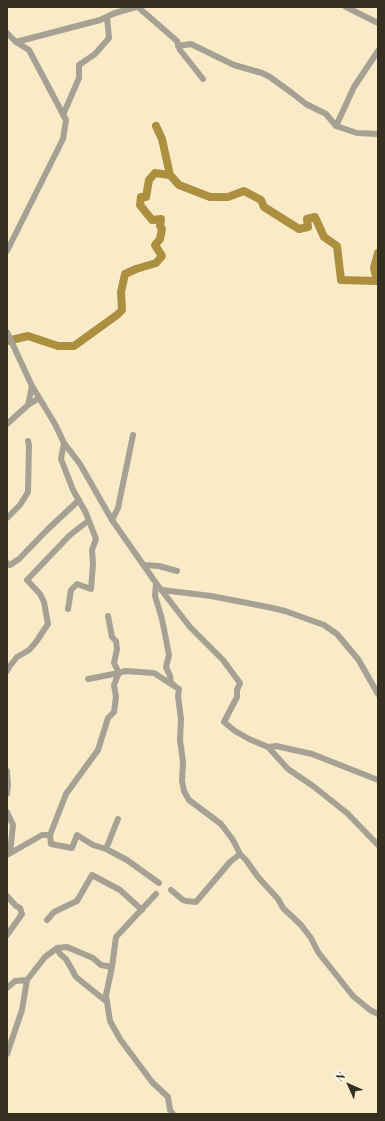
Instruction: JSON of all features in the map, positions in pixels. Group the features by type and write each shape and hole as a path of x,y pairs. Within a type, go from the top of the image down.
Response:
{"street":[{"path":"16,42 107,17 114,13 137,7 177,42 180,50 203,79"},
{"path":"346,7 357,10 378,23"},
{"path":"63,116 79,78 79,65 95,54 108,38 107,17"},
{"path":"7,33 16,42 29,50 66,120 63,139 7,251"},
{"path":"178,46 191,44 234,65 262,73 270,77 292,92 306,104 326,114 336,126 357,134 378,134"},
{"path":"336,126 354,87 378,51"},
{"path":"7,333 32,386 55,424 64,443 80,464 112,520 156,583 190,627 223,660 240,683 237,690 237,697 224,722 250,740 268,748 288,769 313,786 347,813 378,845"},
{"path":"28,405 32,386"},
{"path":"7,424 28,405 39,398"},
{"path":"112,520 118,508 133,435"},
{"path":"7,518 20,505 28,492 28,441"},
{"path":"64,443 61,459 68,478 86,513 96,540 92,550 93,564 91,588 77,584 71,590 68,609"},
{"path":"7,563 10,565 19,559 47,530 80,500"},
{"path":"7,671 17,657 29,650 36,642 48,624 44,602 40,594 27,580 70,535 88,521"},
{"path":"144,565 159,566 177,571"},
{"path":"156,583 155,596 170,655 166,667 171,683 178,688 181,719 180,740 183,762 182,781 184,791 189,800 221,824 233,840 240,854 284,908 301,925 311,938 318,952 353,996 370,1010 378,1014"},
{"path":"162,590 211,596 268,607 285,611 324,625 337,634 358,659 378,694"},
{"path":"108,616 112,637 116,641 117,649 114,663 119,673 114,686 116,697 114,712 108,718 98,750 66,794 50,835 51,844 72,848 77,835 93,845 106,849 128,860 159,883"},
{"path":"88,679 125,671 154,673 178,688"},
{"path":"268,748 276,746 312,754 378,780"},
{"path":"7,771 7,794"},
{"path":"7,812 13,825 9,854"},
{"path":"106,849 118,819"},
{"path":"9,854 42,835 50,835"},
{"path":"171,890 186,902 196,902 230,862 240,854"},
{"path":"47,920 54,912 77,902 92,875 120,890 142,910"},
{"path":"156,894 116,936 112,967 106,994 110,1021 120,1039 152,1082 168,1097 170,1110 173,1114"},
{"path":"7,896 16,906 20,908 22,914 7,935"},
{"path":"7,1054 22,1010 27,980 45,957 57,948 67,946 93,958 102,965 112,967"},
{"path":"57,948 60,954 66,959 76,977 107,1002"},
{"path":"7,988 15,982 27,980"}],"waterway":[{"path":"156,126 162,139 170,175 179,185 210,197 228,197 244,191 261,200 264,207 299,229 308,227 307,219 315,217 324,237 337,246 341,280 377,281 374,268 378,253"},
{"path":"7,341 28,336 58,346 74,346 122,310 121,292 125,274 156,263 162,256 155,245 160,239 162,229 160,226 161,219 152,220 140,205 141,197 146,197 149,180 155,173 170,175"}]}
